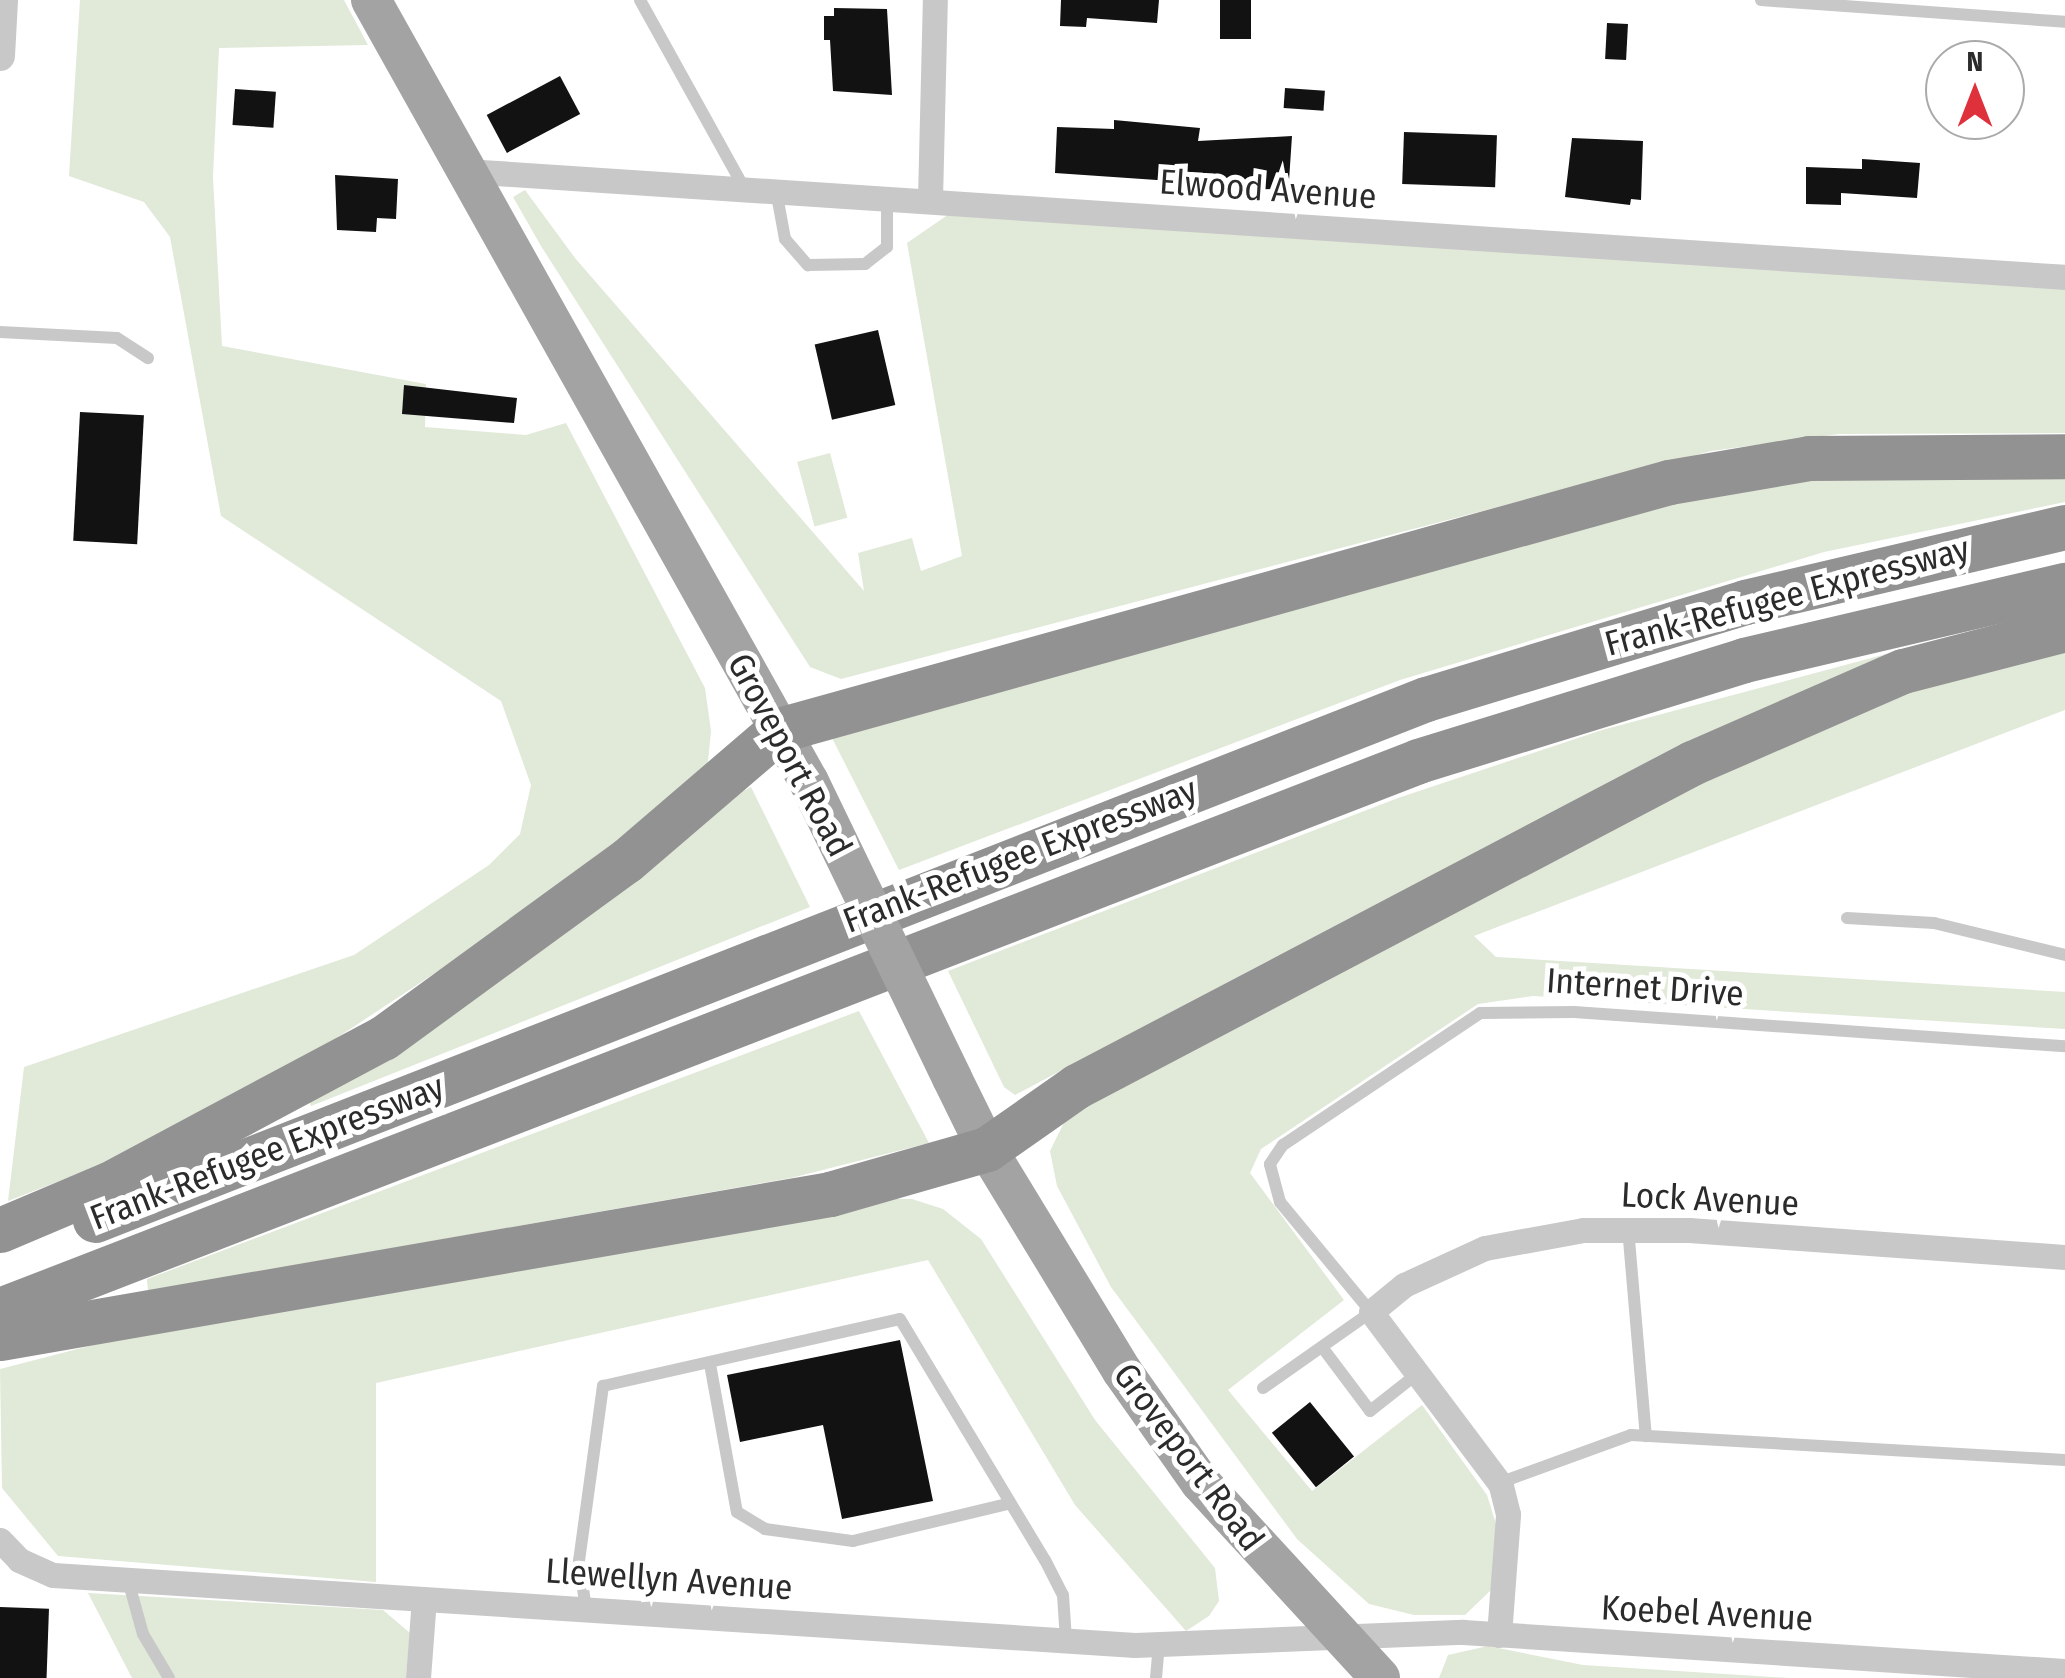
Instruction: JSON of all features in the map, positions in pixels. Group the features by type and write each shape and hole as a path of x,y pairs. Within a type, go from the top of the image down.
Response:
{"highway":[{"path":"0,1230 109,1199 398,1028 626,861 779,730 1669,482 1809,458 2065,456"},
{"name":"Frank-Refugee Expressway","path":"0,1257 109,1199 1426,700 1746,602 2065,526"},
{"name":"Frank-Refugee Expressway","path":"0,1310 1418,761 1744,660 2065,585"},
{"path":"0,1338 830,1194 987,1149 1077,1086 1692,764 1903,671 2065,629"}],"main road":[{"name":"Groveport Road","path":"371,0 809,782 987,1149 1122,1371 1200,1482 1380,1678"}],"street":[{"path":"0,56 4,0"},
{"path":"930,199 935,0"},
{"name":"Elwood Avenue","path":"466,171 2065,276"},
{"name":"Lock Avenue","path":"1371,1312 1404,1284 1486,1248 1533,1236 1628,1228 2065,1257"},
{"path":"1371,1312 1499,1483 1508,1514 1500,1635"},
{"name":"Llewellyn Avenue","path":"0,1540 19,1560 53,1575 1066,1640 1159,1644 1345,1640"},
{"path":"418,1678 424,1599"},
{"name":"Koebel Avenue","path":"1345,1640 1500,1635 2065,1671"}],"lane":[{"path":"640,0 744,188"},
{"path":"1761,0 2065,22"},
{"path":"776,190 786,239 808,265 865,264 886,247 887,196"},
{"path":"0,332 117,338 148,358"},
{"path":"1847,918 1934,923 2065,955"},
{"name":"Internet Drive","path":"1371,1312 1280,1202 1270,1164 1283,1145 1480,1013 1574,1012 2065,1046"},
{"path":"1628,1228 1646,1436"},
{"name":"Lock Avenue","path":"1263,1388 1371,1312"},
{"path":"586,1609 579,1561 603,1386 900,1319 1062,1595 1066,1640"},
{"path":"1322,1347 1370,1411 1417,1374"},
{"path":"710,1364 737,1512 765,1528 853,1541 1006,1504"},
{"path":"1499,1483 1604,1441 1646,1436 2065,1460"},
{"path":"128,1580 144,1634 168,1678"},
{"path":"1156,1678 1159,1644"}],"green space":[{"path":"80,0 344,0 368,45 219,48 213,177 222,346 426,384 425,427 526,435 566,423 705,688 711,731 708,762 670,803 488,938 329,1043 126,1155 8,1201 24,1067 354,955 489,865 520,834 531,785 501,701 221,516 170,237 144,202 69,176"},
{"path":"525,190 575,258 864,591 858,553 912,538 921,571 962,556 907,243 952,212 2065,287 2065,433 1839,434 1711,451 841,679 810,667 541,246 513,197"},
{"path":"830,453 847,518 814,527 797,462"},
{"path":"2065,470 2065,502 1824,552 1400,680 899,870 831,736 1736,484 1877,471"},
{"path":"1946,638 1266,962 1015,1095 1004,1087 948,971 1398,798 1602,730"},
{"path":"2065,646 2065,710 1474,936 1496,957 2065,992 2065,1029 1533,996 1478,1004 1261,1149 1250,1173 1344,1300 1228,1390 1312,1491 1422,1405 1487,1495 1496,1524 1491,1590 1465,1615 1414,1615 1369,1604 1297,1539 1111,1287 1057,1186 1050,1151 1075,1100 1390,936 1848,710"},
{"path":"751,787 810,907 311,1106 306,1094 719,803"},
{"path":"859,1011 929,1143 791,1178 148,1291 147,1279"},
{"path":"866,1199 912,1199 943,1209 981,1239 1095,1420 1215,1568 1219,1601 1209,1616 1186,1631 1075,1505 928,1260 376,1383 376,1582 58,1556 2,1488 0,1369 225,1311"},
{"path":"88,1593 383,1610 410,1633 406,1678 132,1678"},
{"path":"1488,1646 1583,1665 1789,1678 1439,1678 1448,1655"}],"building":[{"path":"1061,0 1159,0 1157,23 1087,18 1086,27 1060,26"},
{"path":"1220,0 1251,0 1251,39 1220,39"},
{"path":"834,8 887,9 892,95 833,91 830,40 824,40 824,16 834,16"},
{"path":"1607,23 1628,24 1626,60 1605,59"},
{"path":"560,76 580,114 507,153 487,115"},
{"path":"1285,88 1325,91 1324,111 1284,108"},
{"path":"235,89 276,92 273,128 232,125"},
{"path":"1114,120 1200,128 1198,141 1292,136 1289,181 1275,181 1274,189 1215,191 1215,184 1055,173 1057,127 1114,129"},
{"path":"1404,132 1497,135 1495,187 1402,184"},
{"path":"1572,138 1643,141 1641,200 1631,199 1630,205 1565,197"},
{"path":"1862,159 1920,163 1917,198 1841,193 1841,205 1806,204 1806,167 1862,169"},
{"path":"335,175 398,179 396,219 377,218 376,232 337,230"},
{"path":"878,330 895,405 832,420 815,345"},
{"path":"404,385 517,398 514,423 402,414"},
{"path":"80,412 144,415 137,544 73,541"},
{"path":"900,1340 933,1501 842,1519 823,1425 740,1442 727,1375"},
{"path":"1310,1402 1354,1456 1316,1487 1272,1433"},
{"path":"0,1607 49,1609 47,1678 0,1678"}]}
